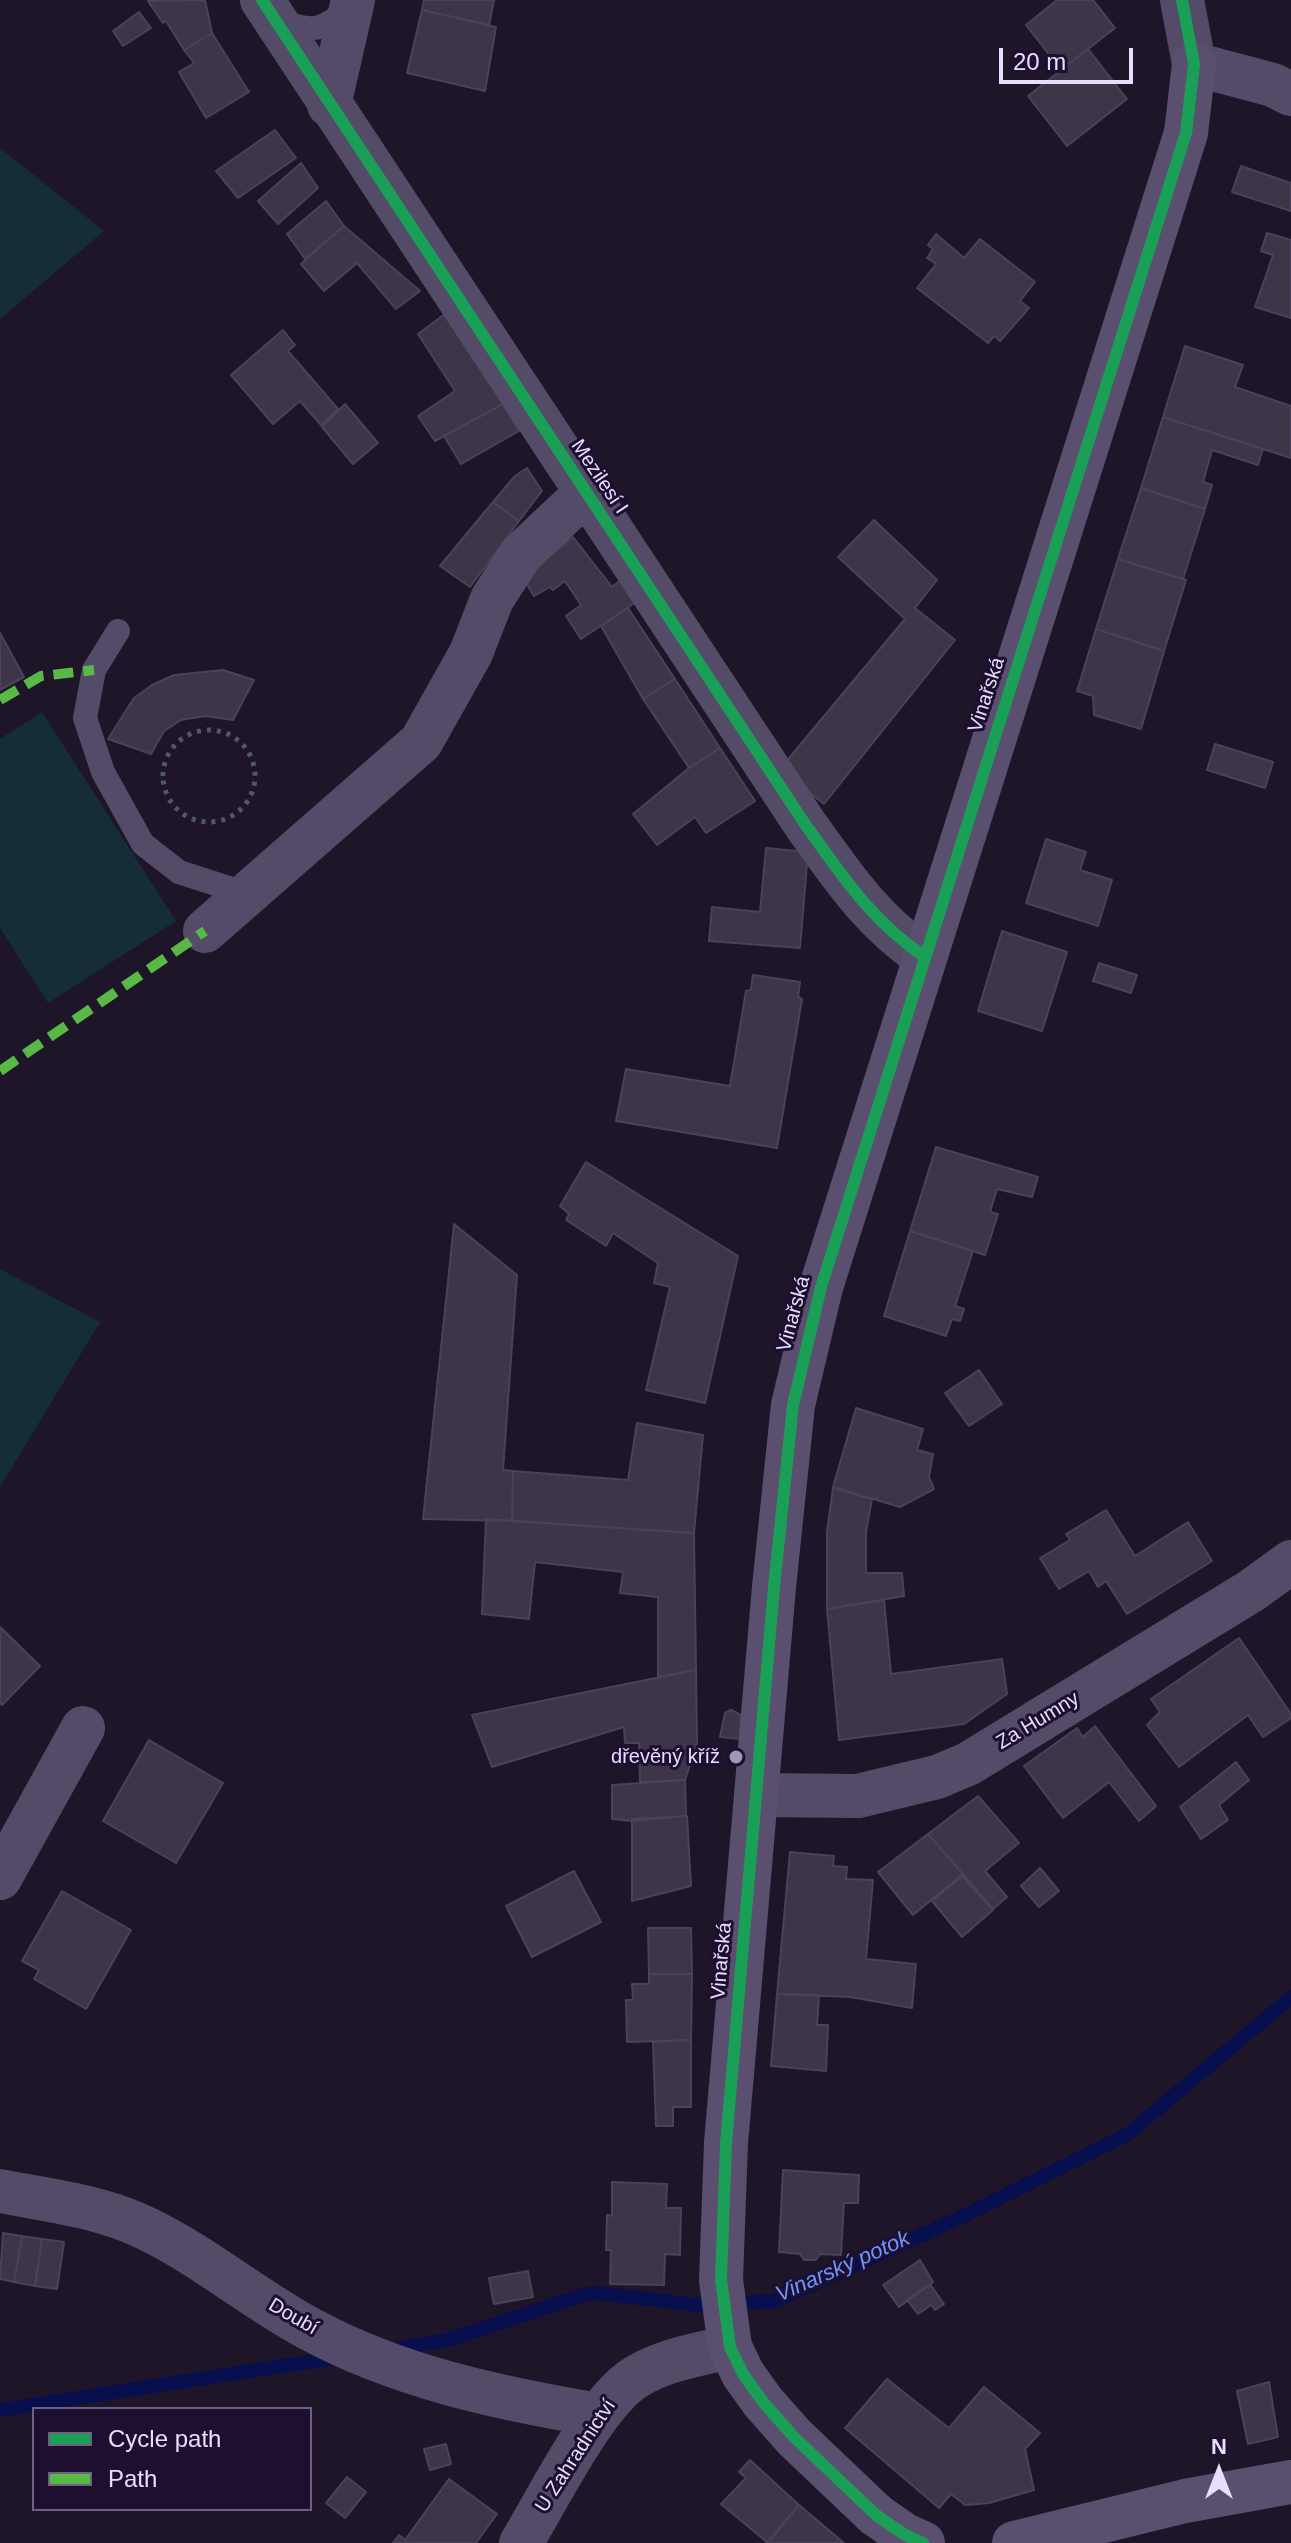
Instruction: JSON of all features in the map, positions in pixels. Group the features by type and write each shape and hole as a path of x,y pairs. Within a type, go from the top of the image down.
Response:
{"street":[{"path":"1182,0 1194,64 1273,85 1291,94"},
{"path":"329,105 353,1"},
{"name":"Mezilesí I","path":"267,9 805,824 853,891 880,922 925,957"},
{"name":"Vinařská","path":"911,2540 876,2515 794,2437 743,2374 730,2347 721,2280 722,2218 756,1795 793,1405 821,1287 1186,133 1194,64"},
{"name":"Mezilesí I","path":"205,931 421,742 471,653 492,599 521,554 586,493"},
{"name":"Za Humny","path":"756,1795 858,1796 913,1784 968,1764 1251,1591 1291,1562"},
{"path":"0,1878 83,1728"},
{"name":"Doubí","path":"0,2191 73,2204 142,2227 308,2328 379,2360 471,2390 598,2415"},
{"name":"U Zahradnictví","path":"521,2543 598,2415 622,2388 643,2373 730,2347"},
{"path":"1014,2543 1185,2501 1291,2482"}],"lane":[{"path":"267,9 301,28 320,28 335,21 353,1"},
{"path":"118,631 94,670 85,718 103,772 143,844 179,872 247,894"}],"path":[{"path":"203,730 218,731 242,745 251,757 255,771 254,787 237,813 222,820 206,822 191,819 178,810 168,798 163,783 163,768 168,754 177,743 203,730"}],"shaded area":[{"path":"0,148 104,231 0,319"},
{"path":"42,712 176,921 48,1003 0,928 0,739"},
{"path":"0,1269 100,1322 0,1487"}],"building":[{"path":"205,0 212,33 184,50 166,21 163,23 148,1"},
{"path":"424,0 494,0 489,25 422,10"},
{"path":"1057,0 1093,0 1115,28 1061,70 1026,25"},
{"path":"422,10 496,27 485,91 407,73"},
{"path":"139,12 151,28 123,46 113,31"},
{"path":"212,33 249,92 206,118 179,72 194,63 184,50"},
{"path":"1088,49 1127,99 1067,146 1028,96"},
{"path":"275,130 296,158 238,198 216,171"},
{"path":"301,163 318,188 278,224 258,201"},
{"path":"1241,166 1291,183 1291,211 1232,192"},
{"path":"326,201 344,226 305,259 287,234"},
{"path":"344,226 420,291 396,309 357,263 324,291 301,264"},
{"path":"1267,233 1291,240 1291,318 1255,307 1273,255 1261,251"},
{"path":"936,234 964,258 980,239 1035,282 1020,301 1029,308 1000,341 994,336 988,343 917,288 936,264 927,258 933,249 928,245"},
{"path":"446,313 503,404 435,441 418,416 455,391 418,334"},
{"path":"283,330 295,345 288,351 338,409 321,425 300,401 273,424 231,375"},
{"path":"1185,346 1243,365 1235,387 1291,406 1291,458 1163,417"},
{"path":"345,404 378,443 353,464 322,427"},
{"path":"503,404 519,431 461,464 444,436"},
{"path":"1163,417 1263,449 1258,465 1212,450 1203,482 1212,485 1205,509 1141,488"},
{"path":"527,468 542,491 519,521 493,502 515,476"},
{"path":"1141,488 1205,509 1183,579 1118,559"},
{"path":"493,502 519,521 470,587 440,566"},
{"path":"874,520 937,580 915,608 955,640 824,804 797,783 785,763 905,619 838,557"},
{"path":"573,537 612,587 628,574 645,596 581,639 566,616 581,605 565,581 553,590 550,587 534,596 523,578"},
{"path":"1118,559 1186,580 1164,651 1096,629"},
{"path":"628,608 675,679 643,699 601,626"},
{"path":"1096,629 1164,651 1141,729 1094,715 1093,696 1077,691"},
{"path":"0,633 24,677 0,690"},
{"path":"223,670 254,680 233,720 205,716 181,720 164,731 151,754 108,739 134,698 152,685 174,675"},
{"path":"675,679 720,748 689,768 643,699"},
{"path":"1215,744 1273,762 1265,788 1207,770"},
{"path":"720,748 755,801 706,833 695,817 657,845 633,814 689,768"},
{"path":"1046,839 1086,852 1080,870 1112,880 1098,926 1026,903"},
{"path":"766,848 808,852 800,948 709,941 712,907 760,912"},
{"path":"1002,931 1067,952 1042,1031 978,1011"},
{"path":"1099,963 1137,975 1131,993 1093,981"},
{"path":"753,975 800,982 798,997 802,999 777,1148 616,1121 626,1069 730,1086 746,991 751,990"},
{"path":"936,1147 1038,1177 1032,1197 997,1189 990,1212 998,1214 985,1255 910,1231"},
{"path":"586,1162 738,1256 705,1403 646,1390 670,1287 654,1283 658,1263 613,1233 606,1246 566,1220 569,1214 560,1206"},
{"path":"454,1224 517,1275 503,1470 513,1471 512,1521 423,1519"},
{"path":"910,1231 973,1251 955,1306 964,1309 960,1321 952,1319 946,1336 884,1316"},
{"path":"979,1370 1002,1404 969,1426 945,1393"},
{"path":"856,1408 923,1429 917,1450 933,1454 929,1477 934,1489 900,1507 833,1487"},
{"path":"637,1423 703,1435 694,1533 512,1521 513,1471 628,1480"},
{"path":"833,1488 872,1499 866,1532 866,1573 902,1573 904,1596 827,1609 827,1532"},
{"path":"1106,1510 1135,1556 1188,1522 1212,1561 1127,1614 1106,1581 1098,1587 1089,1571 1059,1589 1040,1558 1070,1540 1066,1534"},
{"path":"486,1519 694,1533 696,1670 658,1677 658,1597 620,1593 623,1572 535,1562 529,1619 482,1614"},
{"path":"884,1600 891,1674 1002,1659 1007,1694 964,1724 839,1740 827,1609"},
{"path":"0,1627 40,1666 2,1705 0,1703"},
{"path":"1239,1638 1291,1718 1263,1737 1248,1715 1179,1767 1147,1725 1160,1712 1151,1699"},
{"path":"696,1670 697,1743 685,1780 640,1782 639,1743 625,1743 624,1727 492,1767 472,1715"},
{"path":"731,1710 741,1715 741,1739 720,1737 725,1713"},
{"path":"1095,1726 1156,1806 1139,1821 1109,1782 1063,1818 1024,1766 1077,1728 1083,1737"},
{"path":"149,1740 223,1783 176,1863 103,1821"},
{"path":"1236,1762 1249,1780 1219,1805 1228,1820 1201,1839 1180,1807"},
{"path":"685,1780 686,1816 632,1821 612,1819 612,1785"},
{"path":"978,1796 1019,1843 985,1871 1007,1897 993,1909 928,1834"},
{"path":"687,1816 691,1886 632,1901 632,1819"},
{"path":"928,1834 963,1874 913,1915 878,1872"},
{"path":"790,1852 834,1856 833,1866 847,1867 846,1879 873,1880 866,1959 916,1964 912,2008 850,1997 777,1994"},
{"path":"1040,1868 1059,1891 1039,1907 1021,1886"},
{"path":"574,1871 601,1922 532,1957 506,1906"},
{"path":"962,1876 993,1910 962,1937 932,1901"},
{"path":"62,1891 131,1930 86,2009 34,1979 39,1970 22,1961"},
{"path":"648,1928 691,1928 692,1974 649,1974"},
{"path":"649,1974 692,1974 691,2040 627,2042 626,2000 633,2000 632,1984 649,1984"},
{"path":"777,1994 819,1995 817,2025 828,2025 826,2071 771,2066"},
{"path":"691,2040 691,2107 673,2107 673,2126 656,2126 653,2042"},
{"path":"783,2170 859,2175 858,2203 844,2203 841,2255 820,2254 816,2260 804,2260 800,2254 779,2252"},
{"path":"612,2182 667,2184 666,2208 681,2208 680,2255 665,2254 664,2285 610,2284 611,2250 606,2250 607,2215 612,2216"},
{"path":"3,2233 22,2236 14,2282 0,2279"},
{"path":"22,2236 42,2239 35,2286 14,2282"},
{"path":"42,2239 64,2242 57,2289 35,2286"},
{"path":"920,2260 933,2282 899,2307 883,2285"},
{"path":"528,2271 533,2297 494,2304 489,2278"},
{"path":"930,2284 944,2304 935,2310 931,2305 918,2314 907,2300"},
{"path":"887,2379 949,2428 984,2387 1040,2433 1025,2449 1034,2490 989,2503 965,2505 951,2494 939,2508 845,2428"},
{"path":"1269,2382 1278,2437 1248,2444 1237,2391"},
{"path":"446,2444 451,2464 430,2470 424,2449"},
{"path":"750,2460 799,2505 768,2543 721,2504 746,2478 739,2472"},
{"path":"347,2477 366,2492 345,2518 326,2503"},
{"path":"449,2479 497,2514 476,2543 393,2543 399,2535 405,2540"},
{"path":"799,2505 844,2543 767,2543"}],"waterway":[{"name":"Vinarský potok","path":"389,2350 448,2340 595,2293 698,2305 776,2301 959,2218 1128,2134 1291,1997"},
{"name":"Vinarský potok","path":"0,2410 340,2357"}],"marked path":[{"path":"0,700 41,676 94,670"},
{"path":"0,1071 205,931"}],"cycle path":[{"path":"262,0 805,824 873,913 925,957"},
{"path":"923,2543 876,2515 794,2437 743,2374 730,2347 721,2280 726,2143 774,1587 793,1405 821,1287 1186,133 1194,64 1182,0"}],"place":[{"name":"dřevěný kříž","path":"736,1757"}]}
